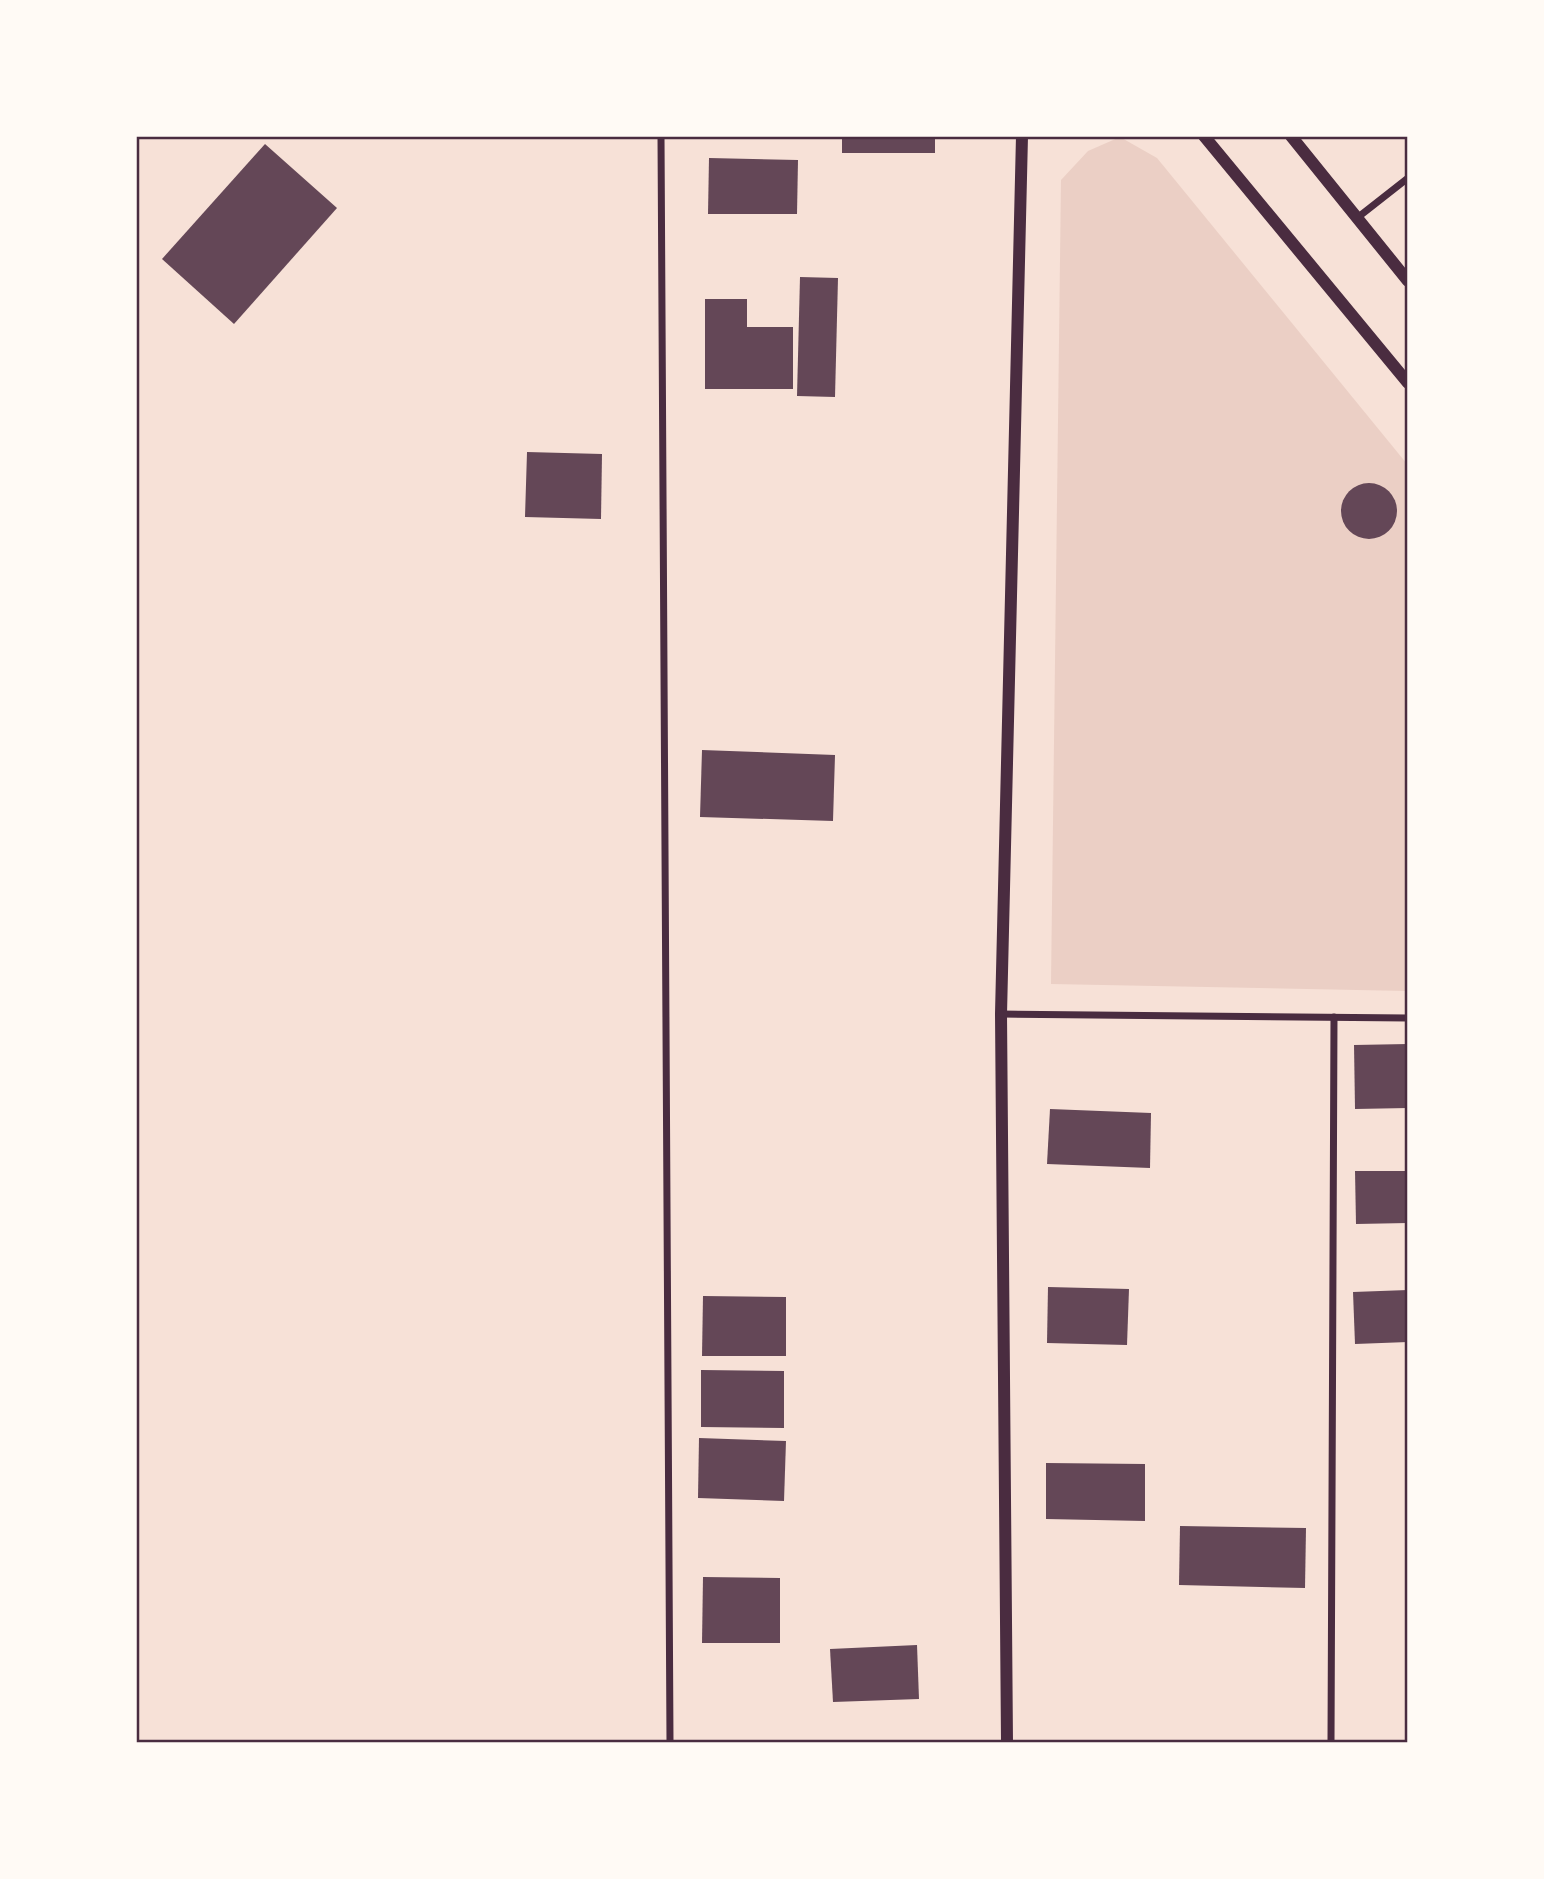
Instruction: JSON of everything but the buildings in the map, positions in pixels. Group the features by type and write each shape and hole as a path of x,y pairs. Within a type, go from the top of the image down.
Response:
{"street":[{"path":"662,136 670,1742"},
{"path":"1007,1742 1001,1014 1022,136"},
{"path":"1205,136 1408,383"},
{"path":"1290,136 1408,281"},
{"path":"1357,218 1408,178"},
{"path":"1001,1014 1408,1018"},
{"path":"1331,1742 1334,1017"}],"shaded area":[{"path":"1120,137 1157,158 1407,464 1407,991 1051,984 1061,180 1088,151"}]}
